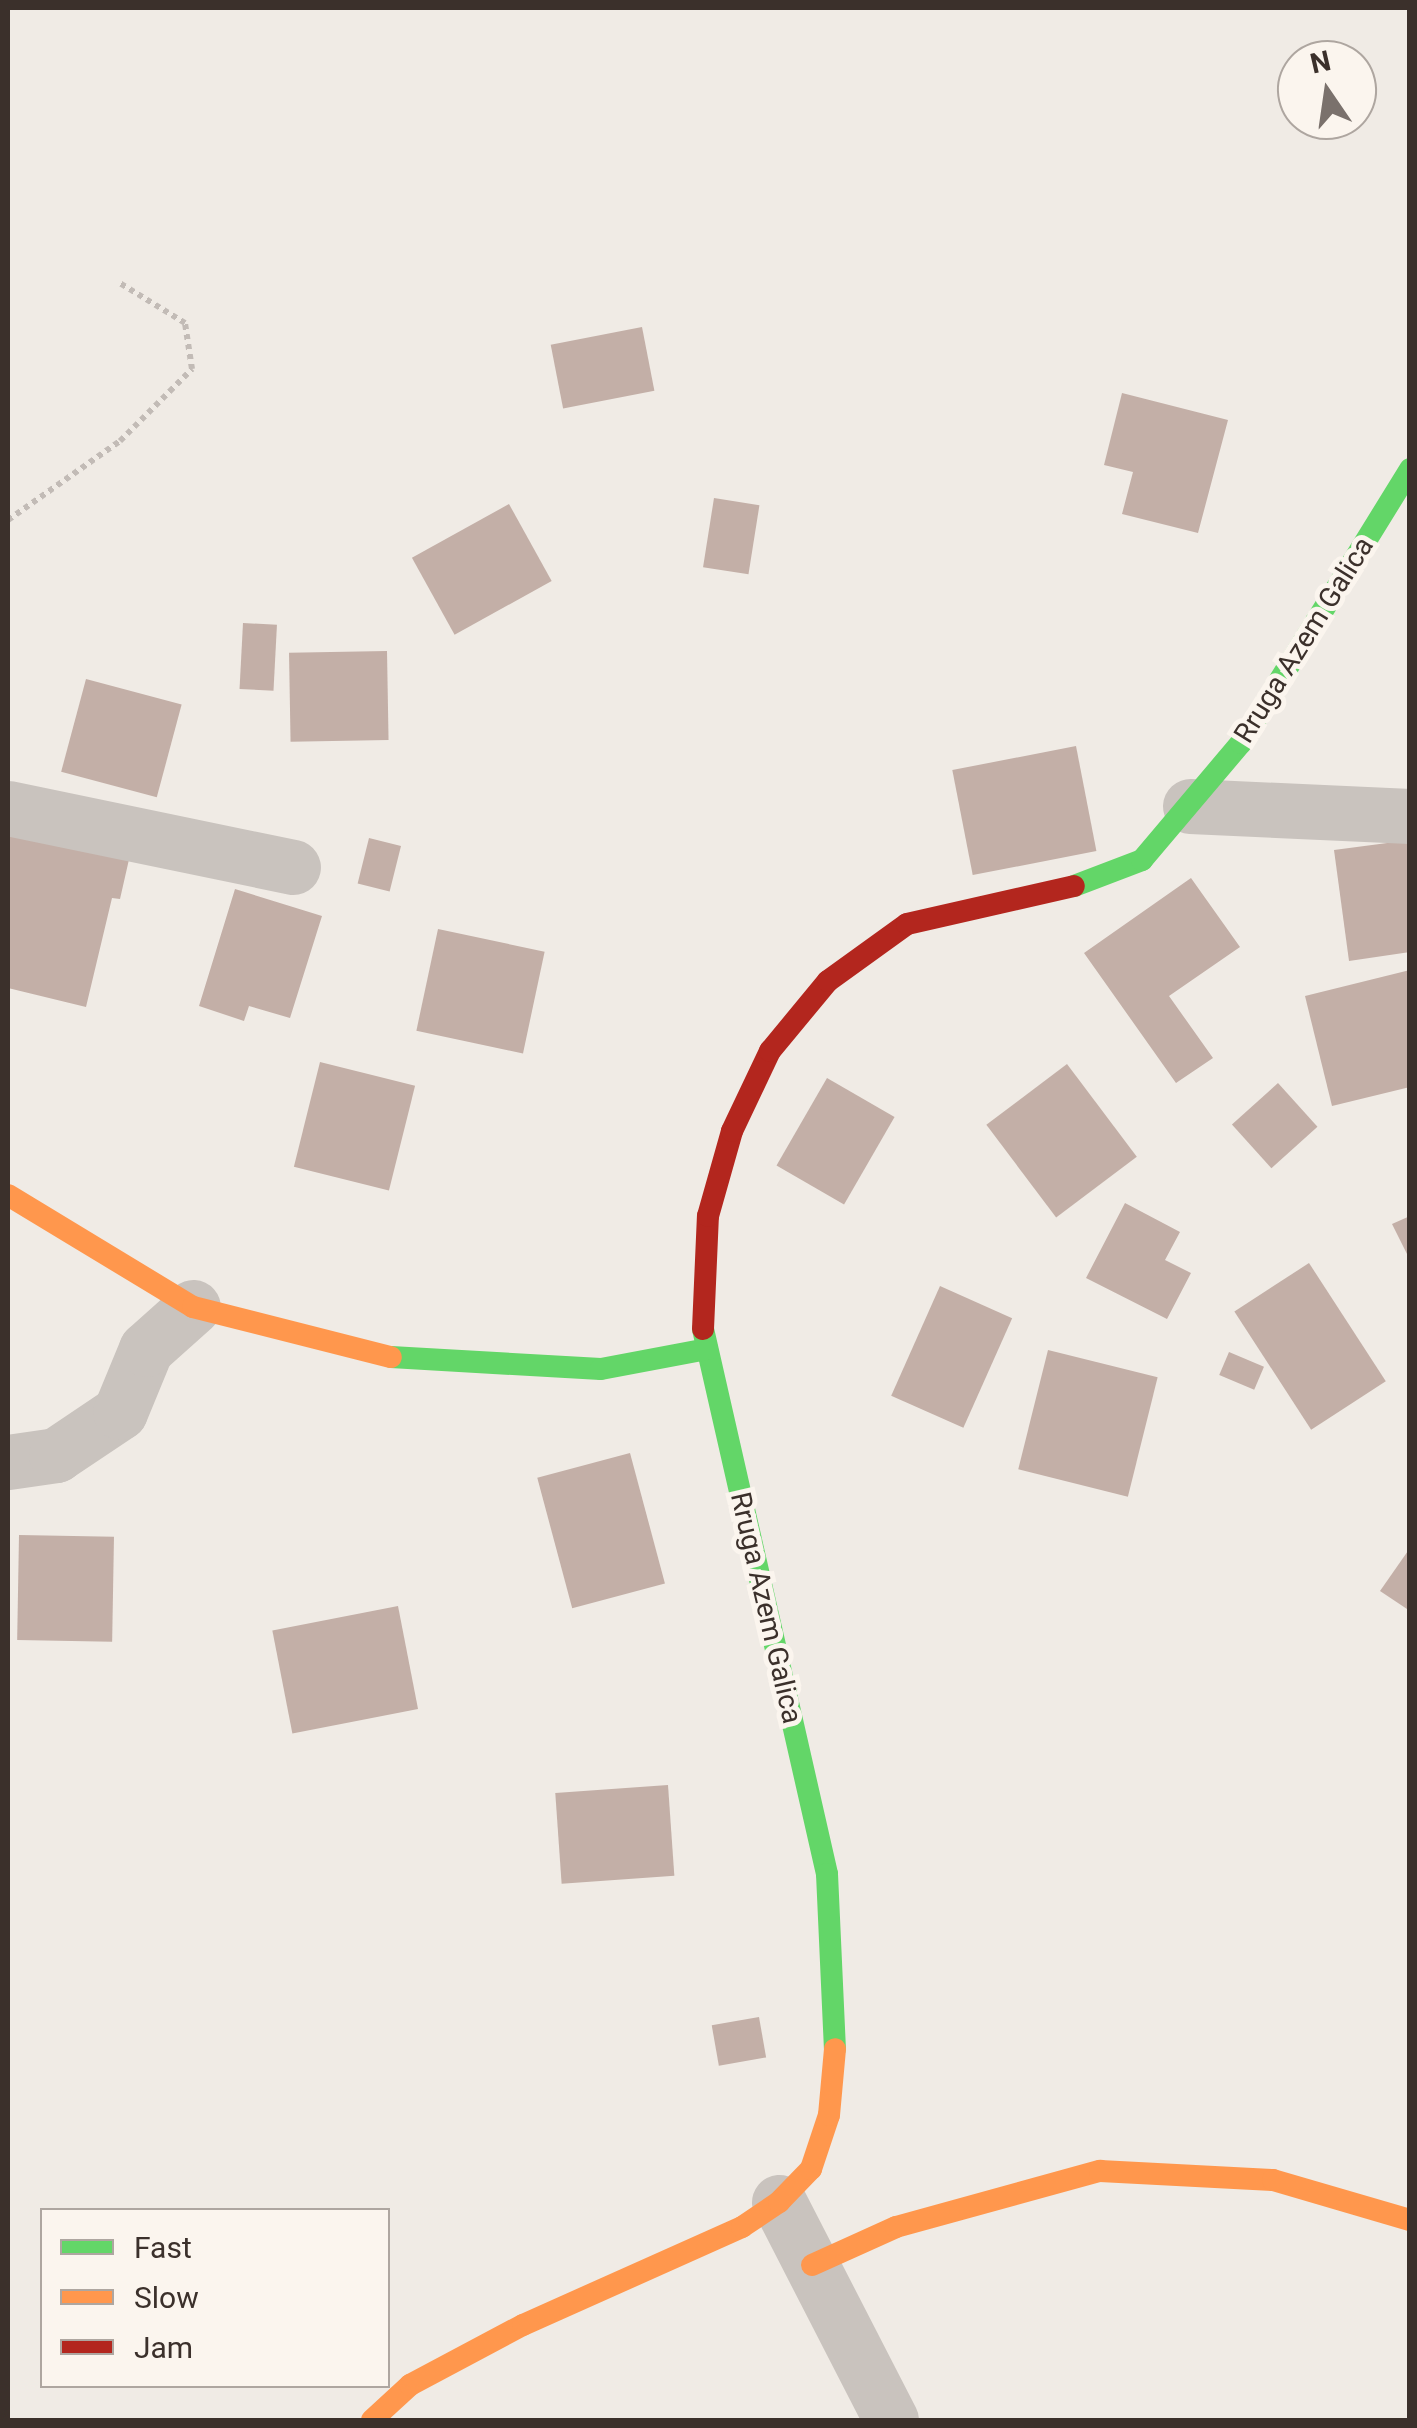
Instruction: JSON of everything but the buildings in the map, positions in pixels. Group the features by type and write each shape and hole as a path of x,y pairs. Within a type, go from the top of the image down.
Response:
{"street":[{"name":"Rruga Azem Galica","path":"372,2420 410,2385 523,2325 742,2227 780,2202 812,2169 829,2115 838,2018 827,1874 707,1349 708,1216 732,1130 770,1051 828,981 907,924 1088,882 1142,860 1241,743 1410,469"},
{"path":"1190,806 1410,816"},
{"path":"8,808 293,867"},
{"path":"8,1195 113,1253 193,1307 383,1356 518,1370 601,1369 707,1349"},
{"path":"8,1462 56,1456 120,1412 146,1349 193,1307"},
{"path":"812,2265 896,2227 1100,2171 1207,2172 1273,2180 1410,2220"},
{"path":"780,2202 892,2420"}],"path":[{"path":"8,520 120,441 192,369 185,323 118,282"}],"traffic: fast":[{"path":"1074,886 1142,860 1241,743 1410,469"},
{"path":"703,1329 827,1874 835,2049"},
{"path":"391,1357 601,1369 707,1349"}],"traffic: slow":[{"path":"8,1195 193,1307 391,1357"},
{"path":"372,2420 410,2385 523,2325 742,2227 779,2202 811,2169 829,2115 835,2049"},
{"path":"812,2265 896,2227 1100,2171 1273,2180 1410,2220"}],"traffic: jam":[{"path":"703,1329 708,1216 732,1131 770,1051 828,981 907,924 1074,886"}]}
